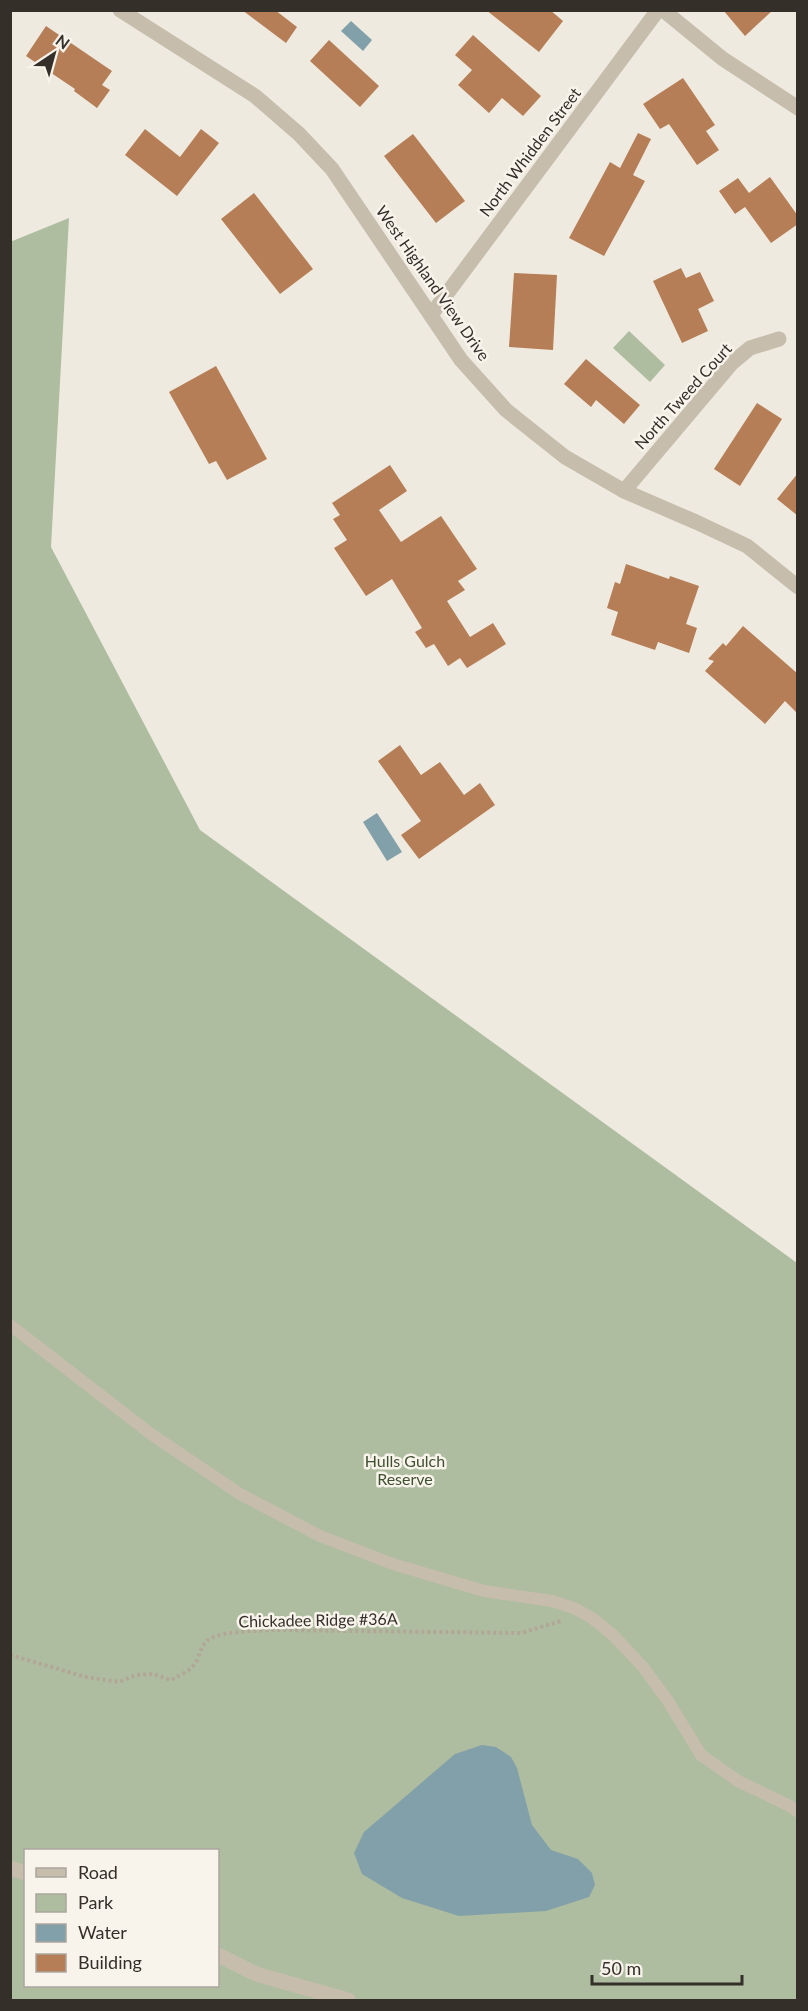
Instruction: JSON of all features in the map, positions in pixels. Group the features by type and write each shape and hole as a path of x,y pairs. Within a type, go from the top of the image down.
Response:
{"street":[{"name":"West Highland View Drive","path":"120,10 255,96 299,134 332,169 461,360 506,410 565,457 624,491 747,546 798,587"},
{"name":"North Whidden Street","path":"431,315 660,10"},
{"path":"660,10 723,59 798,108"},
{"name":"North Tweed Court","path":"624,491 732,363 750,348 779,339"},
{"path":"219,1956 256,1974 348,2001"}],"lane":[{"path":"10,1325 160,1440 240,1494 320,1536 393,1564 484,1591 552,1601 574,1608 592,1618 613,1635 643,1667 668,1701 701,1755 738,1781 798,1812"}],"path":[{"name":"Chickadee Ridge #36A","path":"10,1655 86,1677 119,1682 136,1674 153,1674 171,1680 190,1669 197,1661 200,1649 210,1638 236,1632 273,1630 521,1633 560,1622 569,1616 574,1608"}],"green space":[{"name":"Hulls Gulch Reserve","path":"69,218 51,547 200,830 797,1263 798,2000 11,2000 10,242"},
{"path":"629,331 665,365 650,382 613,348"}],"water":[{"path":"351,21 372,40 363,51 341,31"},
{"path":"377,813 402,852 387,861 363,822"},
{"path":"482,1745 496,1747 511,1757 517,1768 532,1825 551,1850 578,1859 592,1873 595,1885 589,1897 546,1911 459,1916 402,1898 362,1874 354,1853 364,1832 455,1754"}],"building":[{"path":"242,10 275,10 297,27 286,43"},
{"path":"486,10 550,10 563,21 539,52"},
{"path":"723,10 773,10 745,36"},
{"path":"46,26 112,71 102,85 110,90 97,108 74,91 75,89 26,56"},
{"path":"473,35 541,96 523,116 502,98 489,113 458,85 472,70 455,55"},
{"path":"329,40 379,86 360,107 310,61"},
{"path":"683,78 715,125 706,131 719,150 697,165 669,124 660,129 643,104"},
{"path":"145,129 180,157 201,129 219,143 177,196 125,155"},
{"path":"638,133 651,139 633,175 645,181 604,256 569,238 610,162 620,168"},
{"path":"413,134 465,201 436,223 384,156"},
{"path":"770,177 798,216 798,224 771,243 745,207 735,214 719,191 738,178 749,193"},
{"path":"254,193 313,269 280,294 221,219"},
{"path":"681,268 686,278 700,272 714,301 698,309 708,331 682,343 653,281"},
{"path":"514,273 557,275 553,350 509,347"},
{"path":"586,359 640,405 624,424 596,400 591,407 564,384"},
{"path":"216,366 267,459 227,480 216,461 209,464 169,392"},
{"path":"757,403 782,419 740,486 714,469"},
{"path":"390,465 407,491 379,510 401,542 441,516 477,569 458,581 465,590 447,601 470,637 493,623 506,644 467,668 460,658 448,666 434,644 426,648 415,632 422,628 392,579 366,596 334,548 347,540 333,519 340,515 332,503"},
{"path":"798,473 798,516 777,499"},
{"path":"626,564 669,579 670,576 699,586 686,624 697,628 689,653 658,642 655,650 611,635 618,612 607,608 615,582 620,584"},
{"path":"743,626 798,674 798,714 785,701 765,724 705,671 714,661 708,659 723,643 726,646"},
{"path":"400,745 421,775 440,762 464,795 480,783 495,805 419,859 401,835 421,821 378,761"}]}
